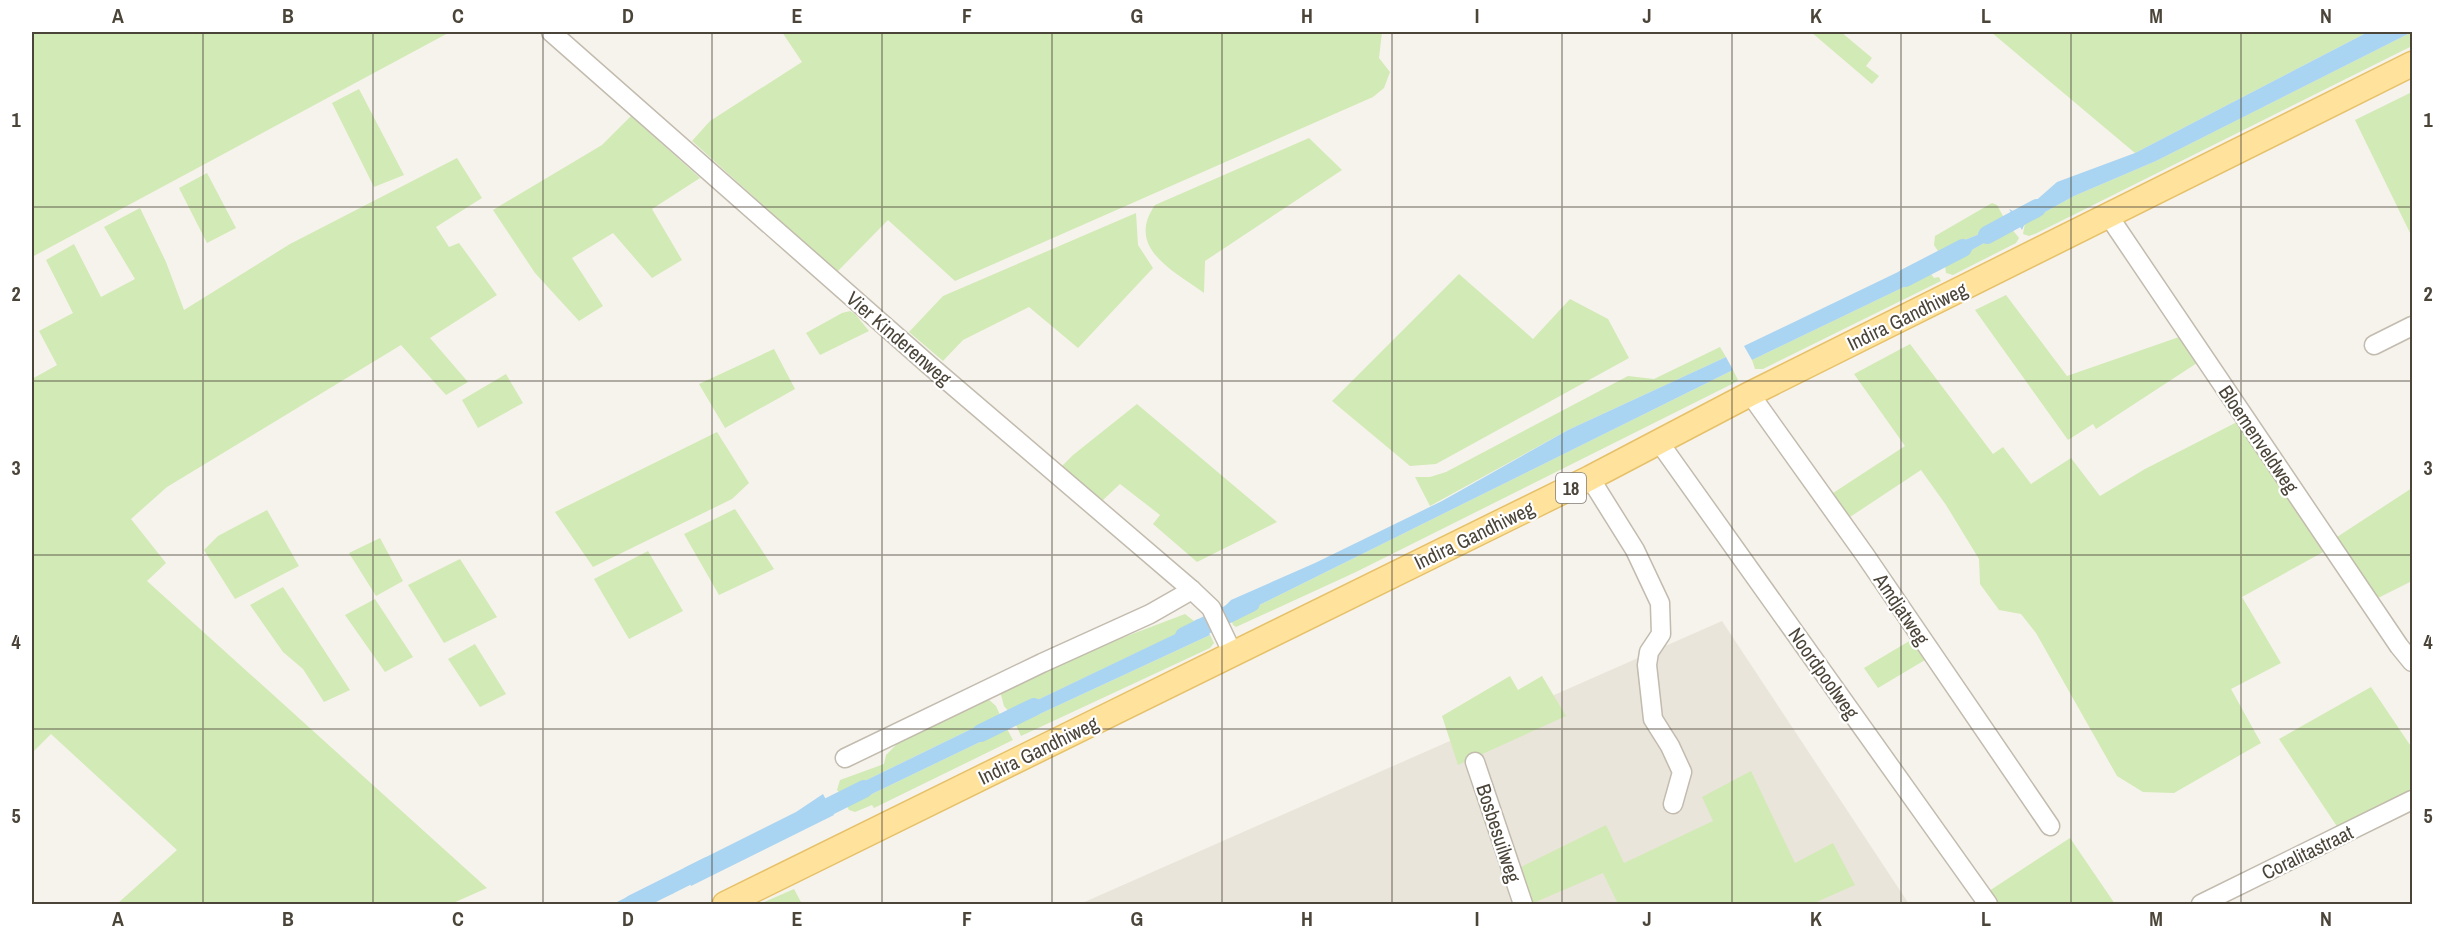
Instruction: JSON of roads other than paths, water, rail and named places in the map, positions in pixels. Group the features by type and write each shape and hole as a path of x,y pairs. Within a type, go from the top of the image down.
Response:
{"main road":[{"name":"Indira Gandhiweg","path":"725,904 1229,645 1590,478 1750,394 2412,64"}],"street":[{"name":"Vier Kinderenweg","path":"551,32 929,365 1192,590 1211,608 1229,645"},
{"name":"Bloemenveldweg","path":"2108,215 2412,662"},
{"path":"2374,345 2412,326"},
{"name":"Amdjatweg","path":"1750,394 1865,555 2050,826"},
{"name":"Noordpoolweg","path":"1659,442 1988,904"},
{"path":"1590,478 1635,550 1659,603 1661,634 1649,652 1647,665 1653,718 1682,772 1673,804"},
{"path":"845,759 1011,677 1150,614 1192,590"},
{"name":"Bosbesuilweg","path":"1475,762 1523,904"},
{"name":"Coralitastraat","path":"2201,904 2412,800"}],"water":[{"path":"2368,32 2412,32 2156,161 2074,196 2025,223 2022,230 2009,209 2017,213 2031,205 2057,182 2135,153"},
{"path":"2003,216 2011,228 1945,265 1938,251 1977,235"},
{"path":"1923,260 1931,274 1752,360 1744,346"},
{"path":"1726,357 1733,370 1231,619 1225,606 1231,600 1315,563 1442,501 1568,430"},
{"path":"1198,619 1202,620 1210,635 1016,725 1010,713 1192,626"},
{"path":"1000,715 1007,729 847,806 840,793"},
{"path":"823,794 834,815 691,886 684,868 796,812"},
{"path":"667,877 674,893 648,904 613,904"}],"waterway":[{"path":"1987,235 2037,208"},
{"path":"1905,278 1963,248"},
{"path":"1184,636 1251,603"},
{"path":"981,733 1034,707"},
{"path":"808,817 864,789"},
{"path":"632,904 708,866"}]}
